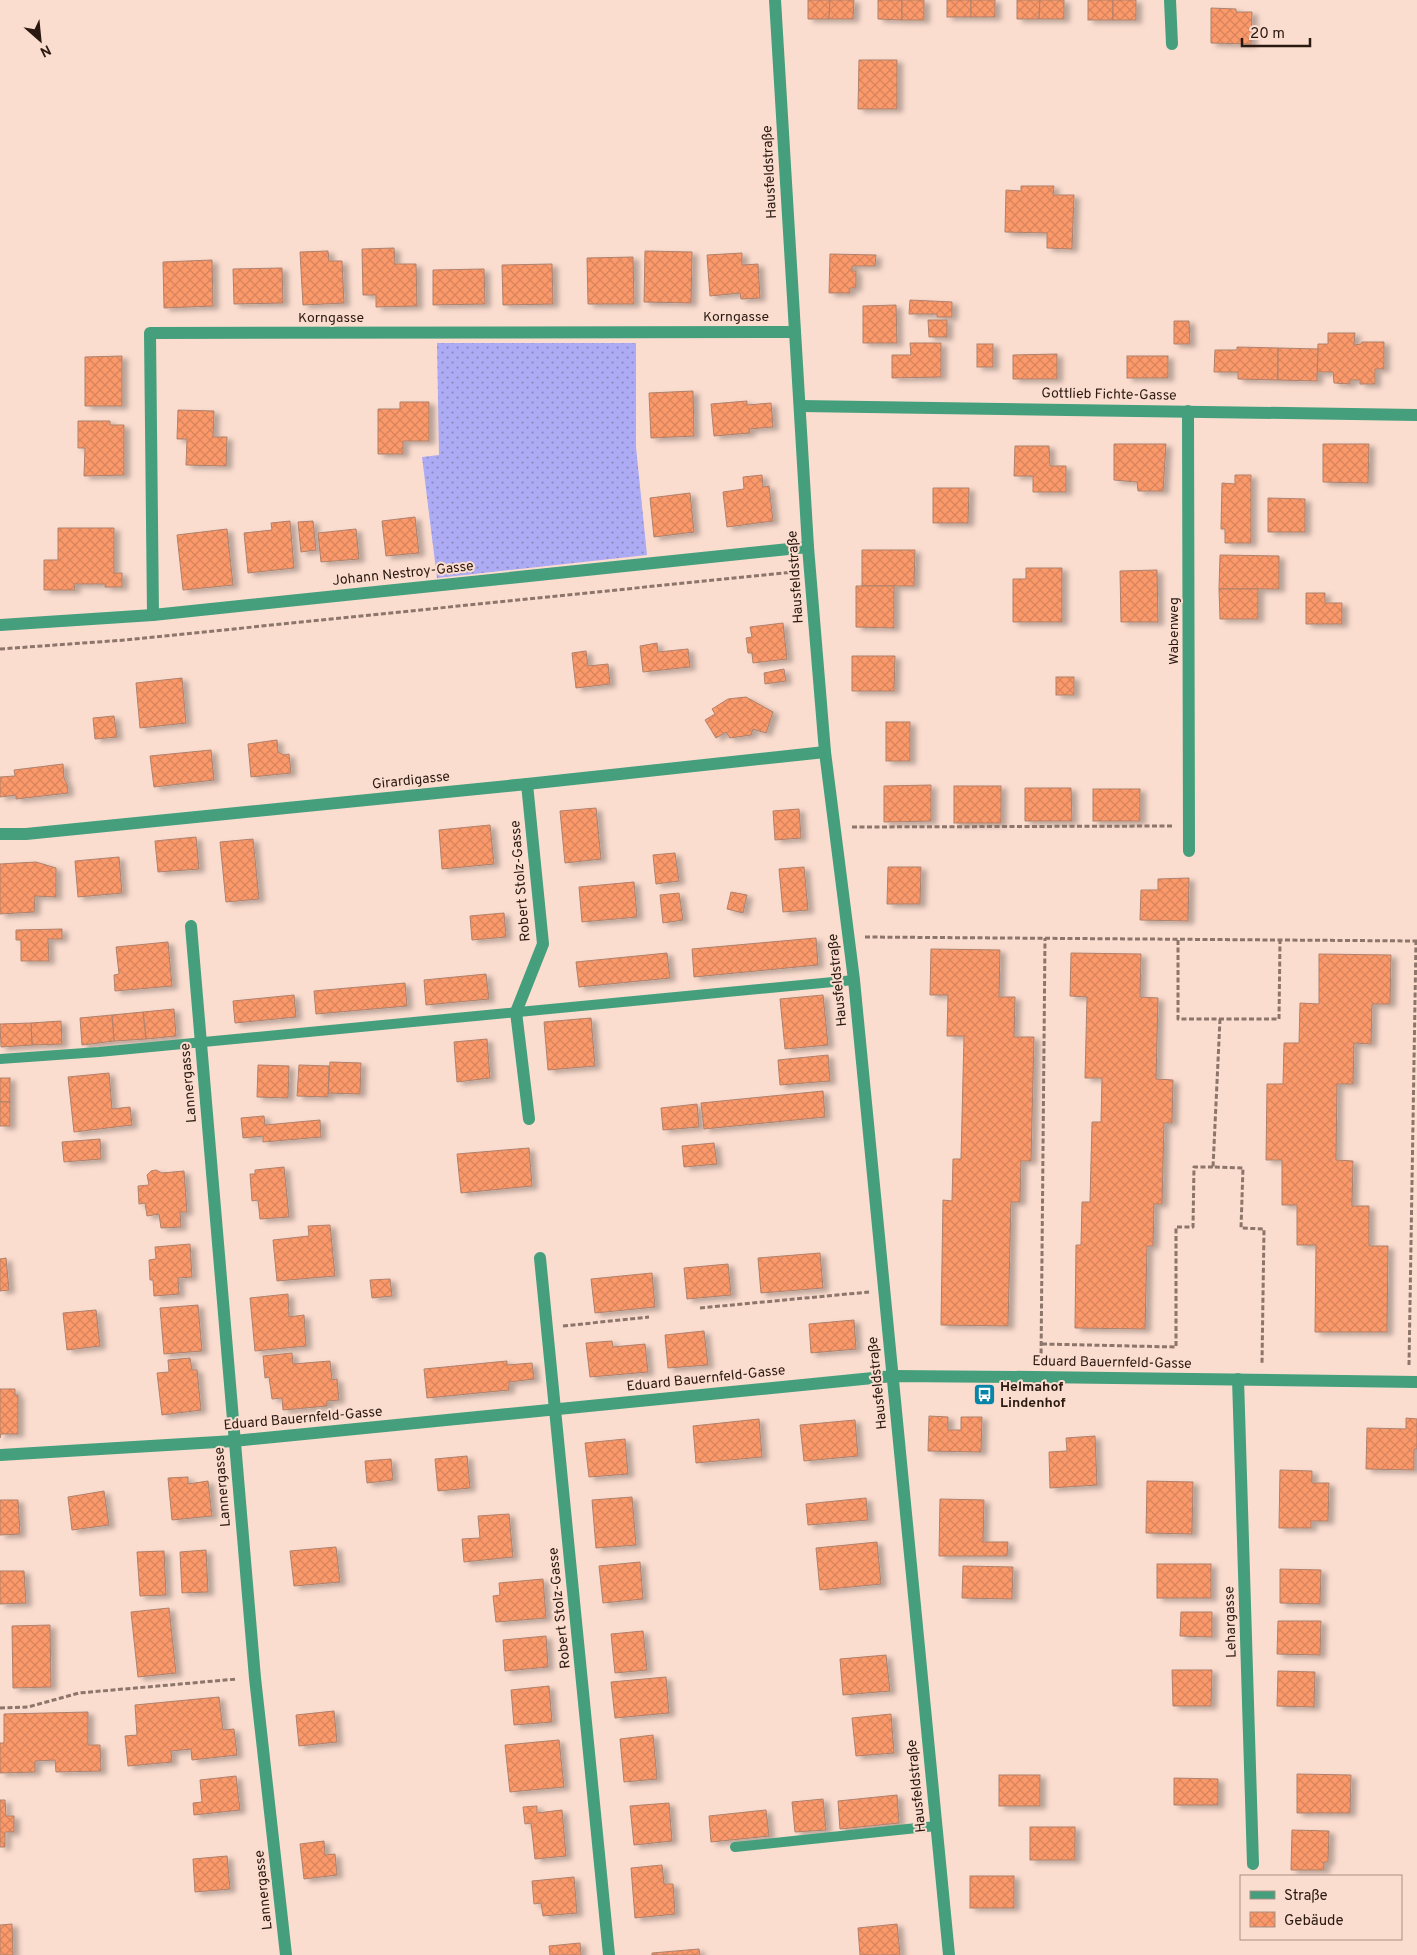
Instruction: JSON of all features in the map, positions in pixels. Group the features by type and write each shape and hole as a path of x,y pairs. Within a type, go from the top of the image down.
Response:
{"street":[{"name":"Hausfeldstraße","path":"775,0 801,406 808,547 825,752 854,980 949,1955"},
{"path":"1170,0 1172,44"},
{"name":"Korngasse","path":"153,615 150,333 795,332"},
{"name":"Gottlieb Fichte-Gasse","path":"801,406 1417,415"},
{"name":"Wabenweg","path":"1188,411 1189,851"},
{"name":"Johann Nestroy-Gasse","path":"0,625 153,615 808,547"},
{"name":"Girardigasse","path":"0,834 26,834 825,752"},
{"name":"Robert Stolz-Gasse","path":"527,784 543,944 516,1012 529,1119"},
{"name":"Lannergasse","path":"191,926 255,1678 286,1955"},
{"name":"Robert Stolz-Gasse","path":"540,1258 609,1955"},
{"name":"Eduard Bauernfeld-Gasse","path":"0,1454 234,1441 893,1376 1413,1382"},
{"name":"Lehargasse","path":"1238,1379 1253,1864"}],"lane":[{"path":"0,1059 200,1043 854,980"},
{"path":"735,1847 936,1826"}],"path":[{"path":"0,649 125,640 810,570"},
{"path":"835,828 1189,826"},
{"path":"849,937 1416,941 1413,1382"},
{"path":"1041,1377 1045,938"},
{"path":"1178,940 1178,1019 1279,1019 1280,940"},
{"path":"1213,1166 1220,1019"},
{"path":"1042,1344 1176,1347 1176,1227 1193,1227 1194,1167 1243,1168 1241,1228 1264,1229 1262,1380"},
{"path":"700,1308 884,1291"},
{"path":"547,1327 649,1317"},
{"path":"0,1708 28,1707 79,1693 255,1678"}],"shaded area":[{"path":"437,343 636,343 636,447 647,555 437,578 422,457 439,455"}],"building":[{"path":"808,0 830,0 829,19 808,19"},
{"path":"830,0 854,0 853,19 829,19"},
{"path":"878,0 902,0 902,20 878,19"},
{"path":"902,0 924,0 924,20 902,20"},
{"path":"947,0 971,0 971,17 947,17"},
{"path":"971,0 995,0 995,17 971,17"},
{"path":"1017,0 1040,0 1039,19 1017,19"},
{"path":"1040,0 1064,0 1064,19 1039,19"},
{"path":"1088,0 1113,0 1113,20 1088,20"},
{"path":"1113,0 1136,0 1136,20 1113,20"},
{"path":"1211,8 1236,9 1236,12 1252,12 1251,44 1211,43"},
{"path":"859,60 897,60 897,109 858,109"},
{"path":"1021,186 1054,186 1053,195 1074,195 1072,249 1047,248 1047,233 1005,232 1006,190 1021,191"},
{"path":"394,248 395,264 416,264 417,306 376,307 376,295 363,295 362,249"},
{"path":"328,251 329,261 342,261 344,303 303,305 300,252"},
{"path":"645,251 692,252 691,303 644,302"},
{"path":"742,253 742,265 758,264 760,298 741,299 740,293 710,296 707,255"},
{"path":"830,254 876,255 875,266 852,266 852,271 856,271 856,288 850,288 850,293 829,293"},
{"path":"633,257 634,304 588,304 587,258"},
{"path":"212,260 213,306 164,308 163,262"},
{"path":"552,264 553,304 503,305 502,265"},
{"path":"282,268 283,303 234,304 233,269"},
{"path":"484,269 485,304 433,305 433,270"},
{"path":"910,300 952,302 952,317 937,317 937,314 909,314"},
{"path":"896,305 897,343 863,343 863,306"},
{"path":"928,320 947,320 947,337 929,337"},
{"path":"1174,321 1189,321 1190,344 1174,344"},
{"path":"1328,333 1355,333 1354,345 1361,344 1362,342 1384,342 1384,369 1375,369 1375,384 1360,384 1360,380 1350,380 1350,384 1334,383 1333,372 1317,372 1318,344 1328,344"},
{"path":"910,343 941,343 941,377 892,378 892,355 911,355"},
{"path":"977,344 993,344 993,367 977,367"},
{"path":"1237,347 1278,348 1278,380 1238,379 1238,372 1214,372 1215,350 1237,350"},
{"path":"1278,348 1318,349 1317,381 1278,380"},
{"path":"1057,354 1057,379 1013,379 1013,355"},
{"path":"122,356 122,406 85,406 85,357"},
{"path":"1127,356 1168,356 1168,378 1127,378"},
{"path":"693,391 694,436 651,438 649,393"},
{"path":"747,401 747,405 771,403 773,427 749,429 750,433 714,436 711,404"},
{"path":"400,402 429,402 429,441 403,441 403,454 378,454 378,409 400,409"},
{"path":"178,410 214,411 213,437 227,437 226,466 186,465 187,439 177,439"},
{"path":"78,421 110,421 110,425 124,425 124,475 84,476 85,448 78,448"},
{"path":"1114,444 1166,444 1163,491 1138,491 1137,482 1114,480"},
{"path":"1323,444 1369,444 1368,483 1323,482"},
{"path":"1015,446 1049,446 1050,466 1066,466 1066,492 1033,492 1033,476 1014,476"},
{"path":"762,475 763,487 769,486 773,521 727,527 723,492 744,489 743,477"},
{"path":"1235,475 1251,475 1251,543 1225,543 1225,529 1221,529 1222,483 1235,484"},
{"path":"933,488 969,488 968,523 933,523"},
{"path":"690,493 694,532 654,537 650,498"},
{"path":"1268,498 1305,499 1305,532 1268,532"},
{"path":"415,517 419,553 386,556 382,521"},
{"path":"290,521 294,568 248,573 244,533 272,530 271,523"},
{"path":"313,521 316,550 301,552 298,522"},
{"path":"58,528 114,528 114,573 122,573 122,587 105,587 105,584 74,584 75,590 44,590 44,560 58,560"},
{"path":"227,529 233,585 183,590 177,535"},
{"path":"356,529 359,559 321,562 318,533"},
{"path":"862,550 915,550 914,586 862,586"},
{"path":"1220,555 1279,556 1279,589 1219,589"},
{"path":"1026,568 1062,568 1062,622 1013,622 1013,579 1026,579"},
{"path":"1157,570 1158,622 1121,622 1120,571"},
{"path":"856,586 894,586 894,628 856,627"},
{"path":"1219,589 1258,589 1258,619 1220,619"},
{"path":"1306,593 1325,593 1325,603 1342,603 1342,624 1306,624"},
{"path":"783,623 787,659 753,663 752,653 748,653 746,638 752,637 750,627"},
{"path":"657,643 658,652 688,649 690,667 643,672 640,646"},
{"path":"586,651 588,666 608,664 610,684 576,688 572,653"},
{"path":"852,656 895,656 894,691 852,691"},
{"path":"784,669 786,681 765,684 764,673"},
{"path":"1056,677 1074,677 1074,695 1056,695"},
{"path":"182,678 186,723 140,728 136,683"},
{"path":"746,697 773,712 766,733 753,729 751,735 730,738 726,732 716,738 705,720 715,714 712,709 728,699"},
{"path":"114,716 117,737 95,739 93,718"},
{"path":"886,722 910,722 910,761 886,761"},
{"path":"277,740 278,752 284,755 289,754 291,773 251,777 248,744"},
{"path":"211,750 214,780 154,787 150,756"},
{"path":"63,764 68,793 16,799 16,795 0,797 0,777 15,776 14,770"},
{"path":"931,785 931,821 884,822 884,786"},
{"path":"954,786 1001,786 1001,823 954,823"},
{"path":"1025,788 1071,788 1072,821 1025,821"},
{"path":"1093,789 1140,789 1140,821 1093,821"},
{"path":"596,808 601,859 565,863 560,811"},
{"path":"799,809 801,838 775,840 773,811"},
{"path":"490,825 494,864 442,869 439,830"},
{"path":"196,837 199,869 158,872 155,841"},
{"path":"253,839 259,899 226,902 220,842"},
{"path":"675,853 679,881 656,884 653,855"},
{"path":"119,857 122,893 78,897 75,861"},
{"path":"36,862 56,868 56,897 35,896 34,912 0,914 0,864"},
{"path":"804,867 808,910 783,912 779,869"},
{"path":"888,867 921,867 920,904 887,904"},
{"path":"1189,878 1188,921 1140,920 1141,890 1158,890 1158,879"},
{"path":"634,882 637,917 582,922 579,887"},
{"path":"731,892 747,895 743,913 727,909"},
{"path":"679,893 683,920 663,923 660,895"},
{"path":"504,913 506,937 472,940 470,916"},
{"path":"62,929 62,939 48,939 49,961 21,961 21,940 16,940 16,930"},
{"path":"816,938 818,965 694,977 692,949"},
{"path":"168,942 172,986 115,991 114,975 119,974 116,947"},
{"path":"931,949 1000,950 999,997 1015,997 1014,1037 1034,1037 1031,1161 1021,1161 1020,1202 1011,1202 1008,1326 941,1325 943,1200 952,1201 953,1159 961,1159 964,1036 947,1036 948,995 930,995"},
{"path":"667,953 670,978 579,987 576,962"},
{"path":"1071,953 1141,954 1140,997 1158,998 1156,1079 1173,1080 1172,1123 1164,1123 1162,1204 1154,1204 1153,1246 1147,1246 1145,1329 1075,1328 1076,1245 1081,1245 1082,1202 1090,1202 1092,1122 1101,1122 1102,1078 1085,1078 1087,997 1070,996"},
{"path":"1319,954 1391,955 1390,1004 1372,1004 1371,1044 1354,1043 1353,1084 1337,1084 1336,1160 1353,1161 1352,1206 1369,1206 1369,1246 1388,1246 1387,1332 1315,1332 1316,1245 1297,1245 1297,1205 1282,1205 1282,1160 1266,1160 1267,1084 1283,1084 1284,1043 1299,1043 1300,1003 1319,1004"},
{"path":"486,974 489,999 426,1005 424,980"},
{"path":"405,983 407,1006 316,1014 314,991"},
{"path":"294,995 296,1017 235,1023 233,1001"},
{"path":"823,995 828,1045 785,1049 780,999"},
{"path":"174,1009 176,1036 146,1039 143,1012"},
{"path":"143,1012 146,1039 114,1041 112,1015"},
{"path":"112,1015 114,1041 82,1045 80,1018"},
{"path":"591,1018 595,1066 548,1070 544,1022"},
{"path":"61,1021 62,1044 32,1045 31,1023"},
{"path":"31,1023 32,1045 1,1047 0,1024"},
{"path":"487,1039 490,1078 457,1082 454,1042"},
{"path":"828,1055 830,1081 780,1085 778,1060"},
{"path":"330,1062 361,1063 360,1094 328,1093"},
{"path":"258,1065 289,1066 288,1098 257,1097"},
{"path":"299,1065 329,1066 328,1097 297,1096"},
{"path":"109,1073 112,1109 130,1107 132,1125 74,1132 68,1077"},
{"path":"0,1078 10,1078 10,1102 0,1102"},
{"path":"823,1091 825,1117 704,1129 701,1103"},
{"path":"0,1102 10,1102 10,1126 0,1126"},
{"path":"697,1104 699,1127 663,1130 661,1108"},
{"path":"264,1116 265,1125 320,1120 321,1137 263,1142 263,1136 243,1138 241,1118"},
{"path":"100,1139 101,1159 64,1162 62,1142"},
{"path":"714,1143 717,1164 684,1167 682,1146"},
{"path":"529,1148 532,1186 461,1193 457,1154"},
{"path":"284,1167 289,1217 260,1219 258,1200 252,1201 250,1174 255,1174 255,1170"},
{"path":"156,1170 162,1173 184,1171 187,1212 180,1212 181,1227 161,1228 159,1214 147,1216 145,1203 139,1204 138,1186 149,1185 147,1175 151,1171"},
{"path":"330,1225 335,1276 277,1281 273,1240 309,1236 308,1226"},
{"path":"190,1244 192,1277 178,1278 179,1294 154,1296 153,1280 150,1280 149,1260 156,1259 155,1247"},
{"path":"820,1253 823,1288 761,1293 758,1258"},
{"path":"6,1258 9,1290 0,1291 0,1259"},
{"path":"728,1264 731,1295 687,1299 684,1268"},
{"path":"652,1273 655,1307 595,1313 591,1279"},
{"path":"390,1279 392,1296 372,1298 370,1280"},
{"path":"288,1294 289,1317 304,1315 306,1346 255,1351 250,1298"},
{"path":"198,1305 202,1351 164,1354 160,1308"},
{"path":"96,1310 100,1346 67,1350 63,1313"},
{"path":"854,1320 856,1349 811,1353 809,1324"},
{"path":"704,1331 708,1365 668,1368 665,1335"},
{"path":"612,1341 613,1347 645,1344 648,1372 590,1377 586,1343"},
{"path":"292,1353 293,1364 330,1361 332,1380 337,1379 339,1400 327,1401 327,1406 283,1410 282,1398 272,1399 269,1377 265,1378 263,1356"},
{"path":"190,1358 192,1370 197,1370 201,1410 162,1415 157,1373 169,1372 168,1360"},
{"path":"507,1361 507,1365 532,1363 534,1379 509,1382 509,1390 427,1398 424,1369"},
{"path":"0,1389 15,1389 15,1395 18,1395 18,1434 1,1434 0,1438"},
{"path":"929,1416 948,1417 948,1430 961,1430 961,1417 982,1417 981,1452 928,1451"},
{"path":"1406,1418 1417,1419 1417,1449 1414,1449 1414,1470 1366,1469 1367,1428 1406,1429"},
{"path":"759,1419 762,1457 696,1463 693,1426"},
{"path":"855,1420 858,1456 804,1461 800,1425"},
{"path":"1095,1436 1097,1485 1050,1488 1049,1452 1067,1451 1066,1438"},
{"path":"625,1439 628,1474 589,1477 585,1443"},
{"path":"467,1456 470,1488 438,1491 435,1459"},
{"path":"391,1459 393,1480 367,1483 365,1461"},
{"path":"1280,1470 1312,1471 1312,1483 1329,1483 1328,1521 1311,1521 1311,1528 1279,1528"},
{"path":"188,1477 188,1484 208,1481 212,1516 172,1520 168,1478"},
{"path":"1147,1481 1193,1482 1192,1534 1146,1533"},
{"path":"104,1491 109,1525 72,1530 68,1497"},
{"path":"632,1497 636,1545 596,1548 592,1500"},
{"path":"866,1498 868,1520 808,1525 806,1504"},
{"path":"940,1499 984,1500 983,1542 1008,1542 1007,1556 939,1556"},
{"path":"0,1500 18,1500 20,1534 0,1535"},
{"path":"509,1514 513,1557 464,1562 462,1539 480,1538 478,1516"},
{"path":"877,1542 881,1584 820,1590 816,1548"},
{"path":"336,1547 340,1582 294,1586 290,1551"},
{"path":"206,1550 208,1592 182,1593 180,1552"},
{"path":"164,1551 166,1595 140,1596 137,1552"},
{"path":"640,1562 643,1599 603,1603 599,1566"},
{"path":"1157,1564 1211,1564 1211,1598 1157,1598"},
{"path":"963,1566 1013,1567 1012,1599 962,1598"},
{"path":"1280,1569 1321,1570 1320,1604 1280,1603"},
{"path":"0,1571 24,1571 26,1603 0,1604"},
{"path":"543,1579 546,1618 496,1622 493,1596 500,1595 499,1583"},
{"path":"169,1608 176,1673 138,1677 131,1612"},
{"path":"1181,1612 1212,1612 1212,1637 1180,1636"},
{"path":"1278,1621 1321,1621 1320,1655 1277,1654"},
{"path":"50,1625 51,1687 13,1688 12,1626"},
{"path":"643,1631 647,1670 615,1673 611,1634"},
{"path":"546,1636 548,1667 505,1671 503,1640"},
{"path":"886,1655 890,1691 843,1695 840,1659"},
{"path":"1172,1670 1212,1670 1211,1706 1173,1706"},
{"path":"1278,1671 1315,1672 1314,1707 1277,1706"},
{"path":"666,1677 669,1713 615,1718 611,1682"},
{"path":"549,1686 552,1722 514,1725 511,1690"},
{"path":"219,1697 223,1730 234,1729 237,1755 192,1760 191,1749 171,1751 172,1762 128,1766 125,1736 137,1735 135,1705"},
{"path":"334,1711 337,1742 299,1746 296,1715"},
{"path":"88,1712 88,1745 100,1745 101,1771 56,1772 55,1760 35,1761 35,1772 0,1773 0,1743 4,1743 4,1714"},
{"path":"891,1714 894,1753 856,1756 852,1718"},
{"path":"653,1735 657,1779 624,1782 620,1739"},
{"path":"559,1740 564,1787 510,1792 505,1745"},
{"path":"1297,1774 1351,1775 1350,1813 1297,1813"},
{"path":"999,1775 1040,1775 1040,1806 999,1806"},
{"path":"236,1776 240,1810 194,1815 193,1803 202,1802 200,1780"},
{"path":"1174,1778 1218,1779 1218,1805 1174,1805"},
{"path":"897,1795 899,1823 840,1829 838,1801"},
{"path":"823,1799 826,1830 795,1832 792,1802"},
{"path":"0,1800 5,1800 6,1816 14,1816 14,1832 5,1832 5,1847 0,1847"},
{"path":"669,1803 672,1841 634,1845 630,1806"},
{"path":"537,1806 537,1813 562,1810 566,1856 535,1859 531,1823 525,1824 523,1807"},
{"path":"766,1810 769,1836 711,1842 709,1816"},
{"path":"1030,1827 1075,1827 1075,1860 1030,1860"},
{"path":"1292,1830 1329,1831 1328,1862 1324,1862 1324,1870 1291,1870"},
{"path":"324,1841 325,1855 335,1854 337,1875 304,1879 300,1844"},
{"path":"227,1856 230,1889 195,1892 193,1859"},
{"path":"662,1865 664,1884 673,1884 675,1914 635,1918 631,1868"},
{"path":"970,1876 1014,1876 1014,1908 970,1908"},
{"path":"574,1877 577,1913 543,1916 541,1903 534,1904 532,1881"},
{"path":"12,1924 13,1955 0,1955 0,1925"},
{"path":"897,1924 900,1955 860,1955 858,1928"},
{"path":"580,1943 581,1955 550,1955 549,1946"},
{"path":"699,1949 700,1955 652,1955 652,1953"}],"place":[{"name":"Helmahof Lindenhof","path":"984,1395"}]}
